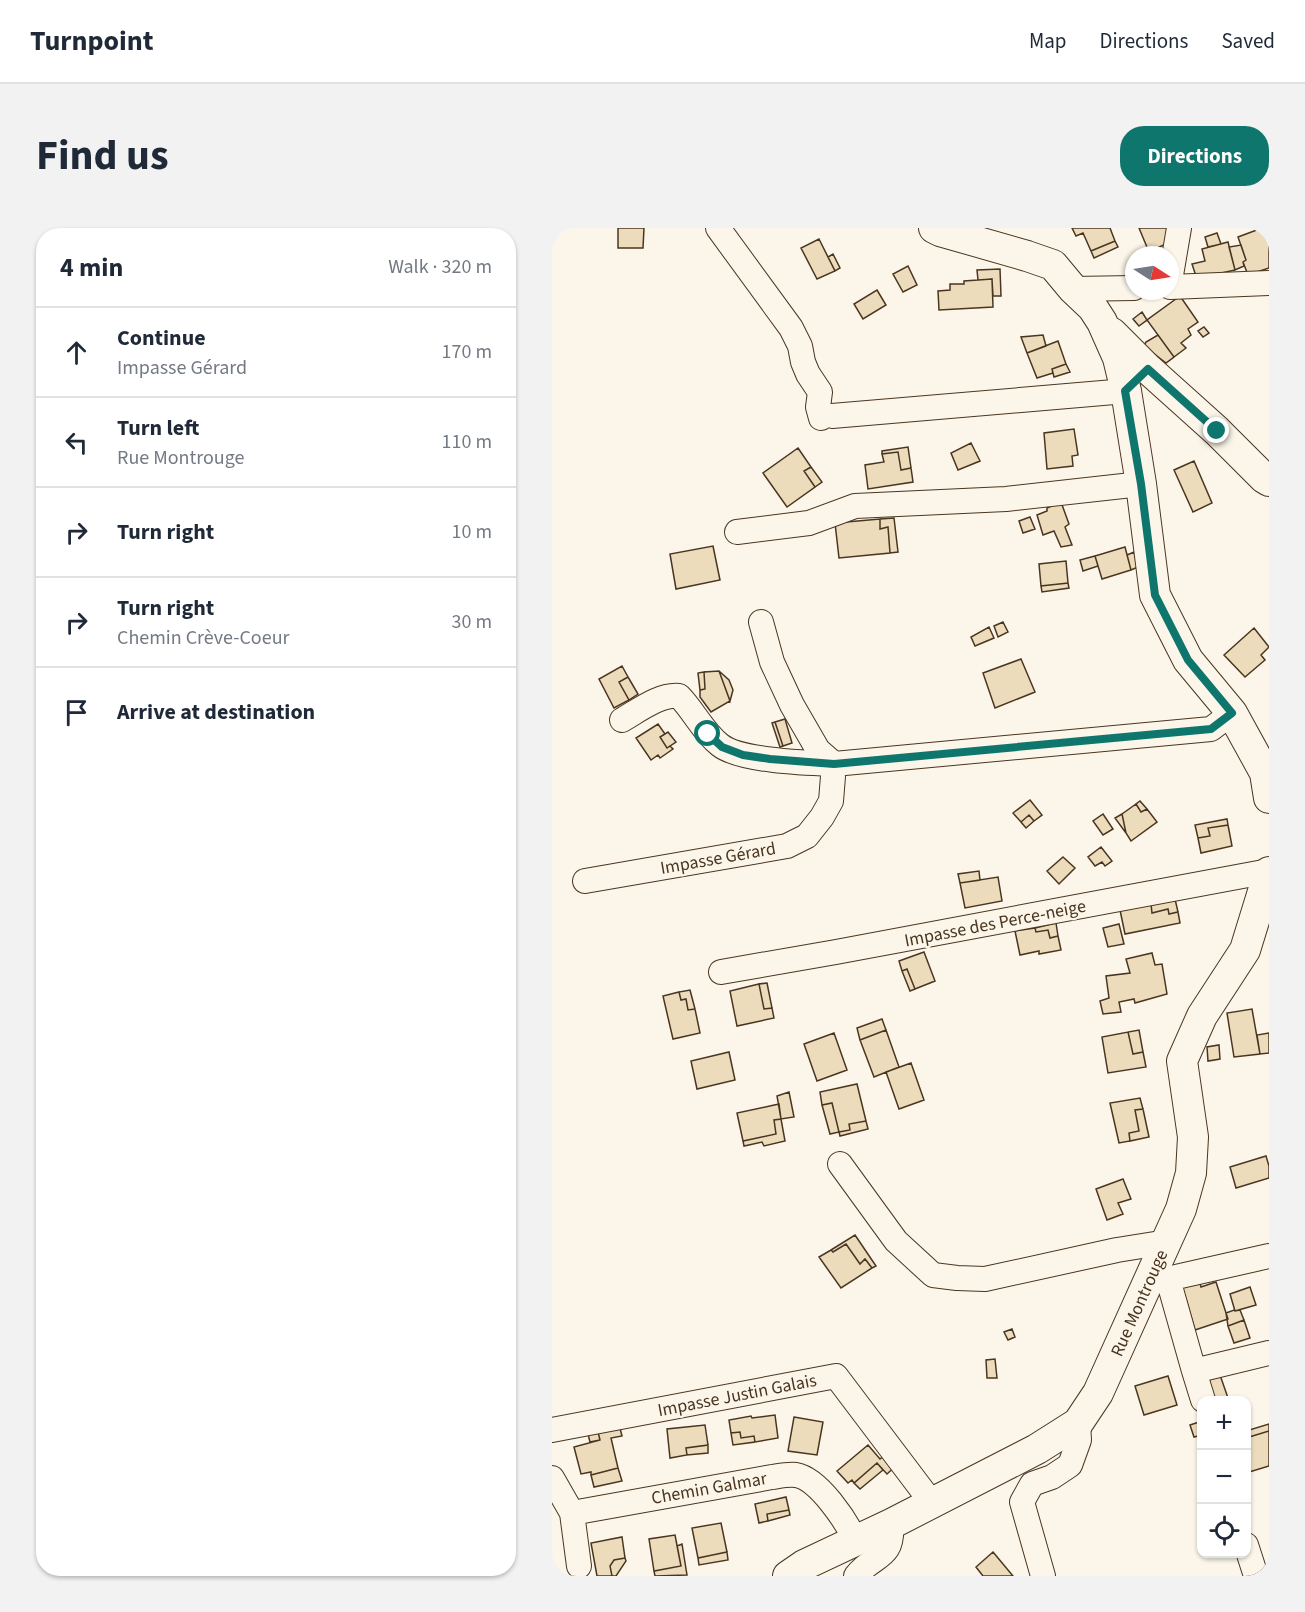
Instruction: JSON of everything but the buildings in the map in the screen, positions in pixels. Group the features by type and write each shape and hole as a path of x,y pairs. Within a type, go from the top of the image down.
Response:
{"main road":[{"path":"934,228 995,238 1027,256 1053,265 1093,308 1102,322 1118,358 1125,391 1141,484 1155,595 1188,660 1232,713 1265,773 1269,798"},
{"path":"1102,322 1148,369 1269,481"},
{"path":"1125,391 1148,369"},
{"name":"Rue Montrouge","path":"788,1576 804,1565 891,1524 1037,1449 1078,1423 1098,1393 1158,1281 1167,1242 1181,1209 1191,1173 1193,1137 1182,1061 1202,1016 1245,950 1269,872"}],"street":[{"path":"718,228 791,328 797,339 808,374 820,392 818,407 826,417 1125,391"},
{"path":"1176,246 1179,228"},
{"path":"1179,287 1269,283"},
{"path":"1073,289 1125,288"},
{"path":"736,532 809,523 855,506 1006,499 1141,484"},
{"path":"761,622 772,662 792,705 818,750 834,764"},
{"path":"622,720 662,698 671,695 679,696 708,734 722,747 743,755 834,764 1211,729 1232,713"},
{"name":"Impasse Gérard","path":"585,881 788,846 807,836 831,801 834,764"},
{"name":"Impasse des Perce-neige","path":"721,972 1269,872"},
{"path":"840,1164 896,1241 933,1275 985,1279 1117,1250 1167,1242"},
{"path":"1202,1396 1194,1371 1158,1281 1269,1256"},
{"path":"1194,1371 1269,1353"},
{"name":"Impasse Justin Galais","path":"552,1430 836,1376 932,1503"},
{"path":"1043,1576 1022,1502 1032,1484 1052,1477 1070,1465 1079,1440 1078,1423"},
{"name":"Chemin Galmar","path":"572,1513 793,1474 804,1477 838,1510 856,1541"},
{"path":"552,1478 572,1513 579,1566"},
{"path":"856,1576 885,1552 890,1545 891,1524"},
{"path":"1250,1558 1256,1576"}],"route":[{"path":"708,734 722,747 743,755 834,764 1211,729 1232,713 1188,660 1155,595 1141,484 1125,391 1148,369 1217,431"}]}
